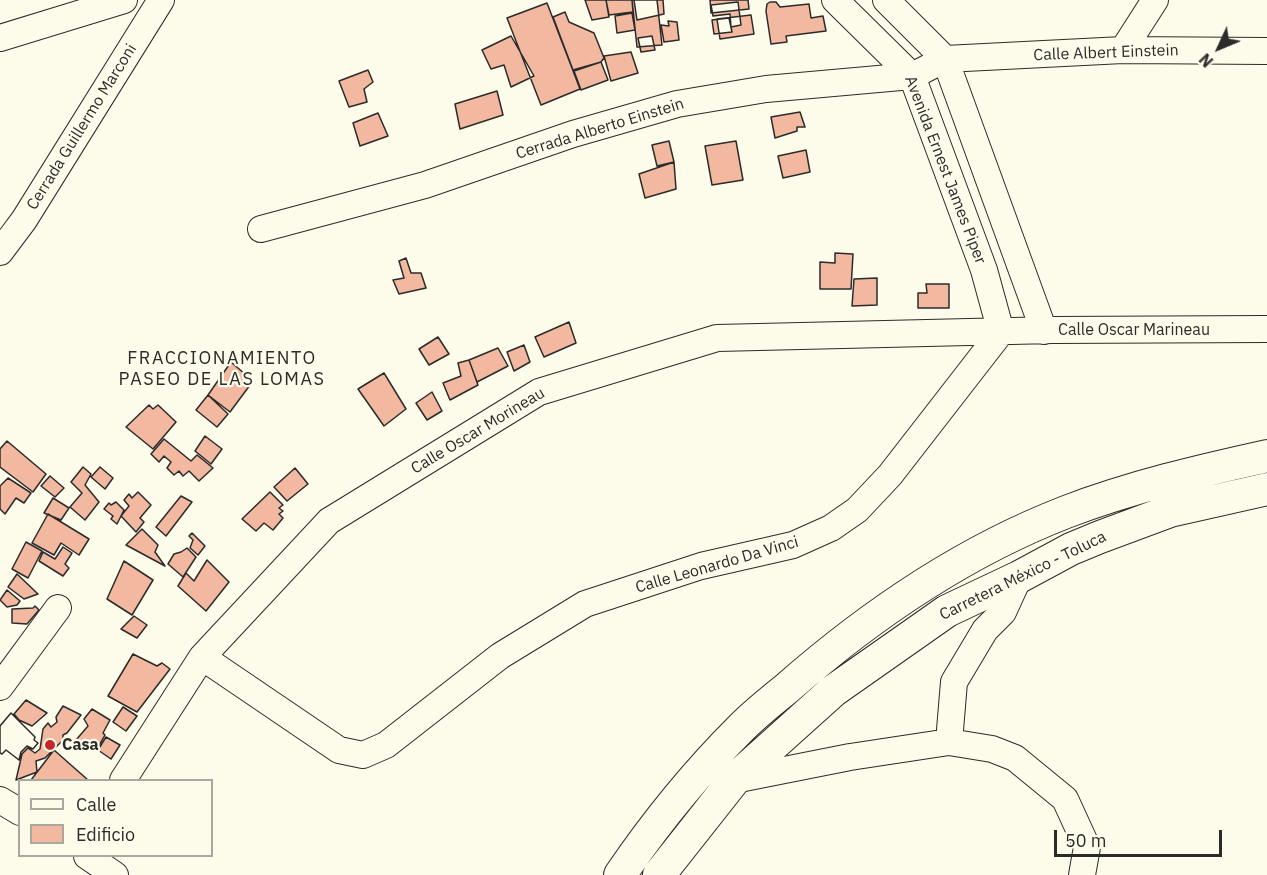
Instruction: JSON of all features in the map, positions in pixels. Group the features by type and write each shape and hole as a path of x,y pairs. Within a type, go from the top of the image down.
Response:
{"main road":[{"path":"620,875 687,787 742,726 855,631 907,596 1004,540 1066,512 1188,474 1267,456"},
{"name":"Carretera México - Toluca","path":"659,875 734,780 832,691 947,610 1019,577 1071,549 1170,511 1267,489"}],"street":[{"path":"0,38 124,0"},
{"name":"Cerrada Guillermo Marconi","path":"0,252 24,220 161,0"},
{"name":"Avenida Ernest James Piper","path":"835,0 912,76 984,270 1001,332"},
{"path":"886,0 945,59 1044,331"},
{"path":"1123,50 1155,0"},
{"name":"Calle Albert Einstein","path":"945,59 1123,50 1267,51"},
{"name":"Cerrada Alberto Einstein","path":"261,229 425,185 573,134 676,104 766,89 912,76 945,59"},
{"name":"Calle Oscar Marineau","path":"1001,332 1267,329"},
{"name":"Calle Leonardo Da Vinci","path":"202,657 339,750 363,755 386,745 500,656 585,604 701,566 793,545 831,528 857,510 890,475 1001,332"},
{"name":"Calle Oscar Morineau","path":"124,779 202,657 329,521 539,392 717,338 1001,332"},
{"path":"949,742 954,682 985,630 1003,612 1019,577"},
{"path":"0,687 58,608"},
{"path":"734,780 850,757 949,742 992,749 1015,758 1065,800 1087,847 1082,875"},
{"path":"0,800 18,811"},
{"path":"90,857 115,875"}],"building":[{"path":"585,0 606,0 609,17 592,20"},
{"path":"606,0 632,0 633,12 609,15"},
{"path":"632,0 657,0 662,45 637,47"},
{"path":"634,0 663,0 664,14 637,20"},
{"path":"710,0 748,0 749,9 711,13"},
{"path":"738,2 741,25 731,27 730,14 713,16 711,5"},
{"path":"776,2 780,7 809,4 811,18 823,16 826,31 786,36 787,42 771,44 766,11 767,4"},
{"path":"547,3 580,89 541,105 507,18"},
{"path":"565,12 569,22 594,33 604,58 601,62 573,70 553,17"},
{"path":"632,13 635,30 617,33 615,16"},
{"path":"751,15 754,34 720,39 717,19"},
{"path":"729,18 732,32 714,34 712,20"},
{"path":"668,21 677,22 679,40 664,42 661,25 669,26"},
{"path":"511,36 534,76 511,87 504,65 491,69 482,50"},
{"path":"652,36 655,50 641,52 638,38"},
{"path":"631,52 638,73 611,81 604,56"},
{"path":"601,62 608,80 581,90 574,71"},
{"path":"368,70 373,82 364,89 367,102 349,107 339,81"},
{"path":"497,91 503,115 460,129 455,104"},
{"path":"800,112 805,127 797,127 797,131 775,138 771,117"},
{"path":"378,113 388,136 360,146 353,123"},
{"path":"669,141 674,162 657,166 652,145"},
{"path":"736,141 743,180 712,185 705,146"},
{"path":"806,150 810,172 783,178 778,156"},
{"path":"674,162 676,189 645,198 639,174"},
{"path":"835,253 853,254 851,289 820,289 820,262 835,263"},
{"path":"406,258 411,273 421,273 426,288 399,294 393,280 404,278 399,261"},
{"path":"877,278 877,305 852,306 854,279"},
{"path":"926,284 949,284 949,308 918,308 918,293 927,293"},
{"path":"569,322 576,343 544,357 535,337"},
{"path":"438,337 449,354 429,365 419,349"},
{"path":"524,345 530,362 514,371 507,352"},
{"path":"498,348 508,366 477,382 469,360"},
{"path":"469,360 478,385 450,400 443,383 461,376 458,363"},
{"path":"231,362 253,381 230,412 208,395"},
{"path":"384,373 406,409 384,426 358,389"},
{"path":"432,392 442,411 427,420 416,403"},
{"path":"208,395 228,414 217,427 196,410"},
{"path":"149,405 153,409 158,405 176,422 153,449 126,427"},
{"path":"205,436 222,449 211,464 195,451"},
{"path":"164,439 191,461 197,455 213,468 199,481 189,471 183,476 179,471 174,475 167,468 171,462 164,456 159,462 151,454"},
{"path":"7,441 46,474 33,492 0,467 0,449"},
{"path":"83,467 91,474 85,485 99,502 85,520 70,507 82,493 71,482"},
{"path":"100,467 113,478 105,489 91,477"},
{"path":"295,468 308,484 287,501 274,487"},
{"path":"50,476 64,488 55,497 41,486"},
{"path":"8,478 31,493 24,503 16,498 5,514 0,509 0,486"},
{"path":"138,492 151,505 140,518 144,522 136,532 121,516 129,506 124,500 129,494 132,498"},
{"path":"270,492 283,505 279,508 283,511 279,514 283,518 273,530 264,523 256,531 242,519"},
{"path":"181,496 192,502 166,536 156,527"},
{"path":"53,498 69,508 61,520 44,513"},
{"path":"116,502 124,510 117,524 111,519 113,516 104,509 109,503 111,505"},
{"path":"48,514 89,539 79,555 61,543 54,555 32,543"},
{"path":"142,529 158,545 155,552 165,566 126,545"},
{"path":"192,533 205,546 198,555 190,548 193,540 189,536"},
{"path":"26,542 42,551 28,578 12,569"},
{"path":"63,547 72,553 65,564 69,568 63,576 39,561 43,552 55,559"},
{"path":"187,548 196,557 183,577 168,564 174,554"},
{"path":"207,560 229,582 206,611 178,586 186,573 194,581"},
{"path":"124,561 153,580 132,615 107,599"},
{"path":"17,574 38,594 24,599 8,587"},
{"path":"7,590 20,601 17,605 7,607 0,600"},
{"path":"35,606 39,610 27,624 12,623 12,609"},
{"path":"134,616 147,625 137,638 121,629"},
{"path":"133,654 157,666 162,663 170,669 137,712 108,696"},
{"name":"Casa","path":"26,700 47,713 32,726 19,720 14,714"},
{"name":"Casa","path":"63,706 81,715 63,735 63,740 45,758 36,761 37,772 16,780 22,754 28,748 35,753 40,749 43,729 48,723 51,727 57,722 56,717"},
{"path":"123,707 137,716 126,731 113,722"},
{"path":"92,709 110,720 97,749 76,740 88,726 84,719"},
{"name":"Casa","path":"11,713 38,743 33,749 27,746 21,752 19,760 6,750 0,753 0,726"},
{"name":"Casa","path":"11,713 38,743 33,749 28,748 19,760 6,750 0,753 0,726"},
{"path":"106,737 120,745 111,759 98,750"},
{"path":"54,750 87,779 32,779"}],"place":[{"name":"Casa","path":"50,745"}],"district":[{"name":"FRACCIONAMIENTO PASEO DE LAS LOMAS","path":"222,370"}]}
